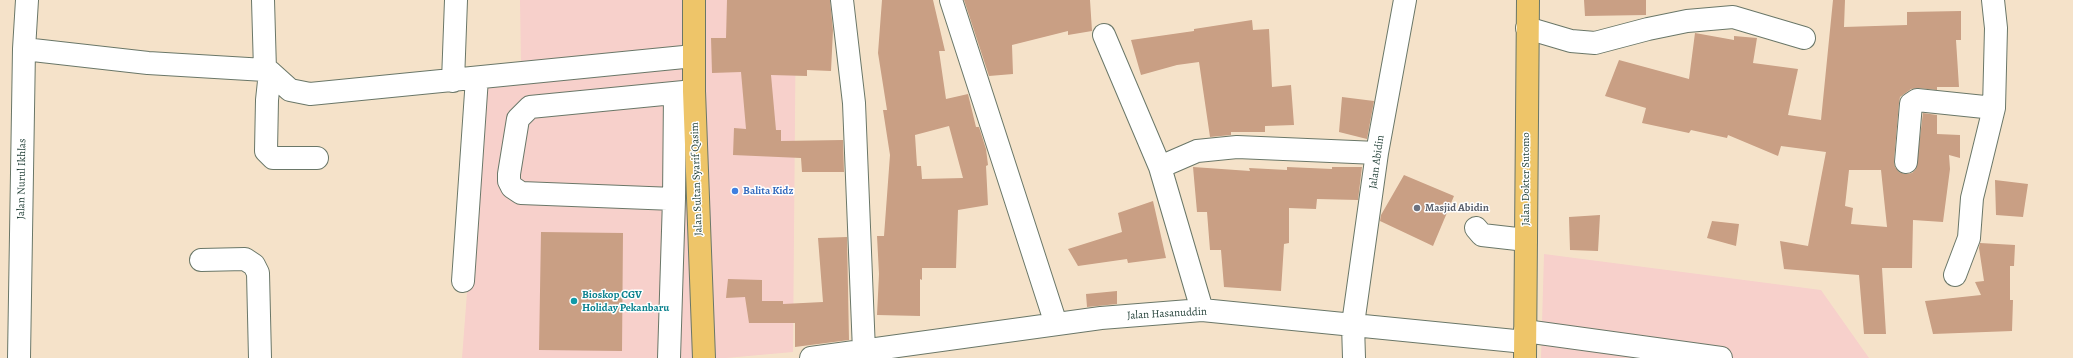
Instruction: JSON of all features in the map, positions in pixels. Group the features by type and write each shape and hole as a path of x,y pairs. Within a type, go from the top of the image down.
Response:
{"main road":[{"name":"Jalan Sultan Syarif Qasim","path":"694,0 694,56 684,92 704,358"},
{"name":"Jalan Dokter Sutomo","path":"1525,344 1528,0"}],"street":[{"name":"Jalan Nurul Ikhlas","path":"19,358 24,49 27,0"},
{"path":"263,0 267,71 266,151 274,158 317,158"},
{"path":"453,81 456,0"},
{"path":"842,0 854,103 864,351"},
{"path":"951,0 1056,324"},
{"name":"Jalan Abidin","path":"1354,358 1354,324 1378,153 1405,0"},
{"path":"1955,275 1969,238 1972,198 1994,108 1996,28 1993,0"},
{"path":"1527,28 1571,41 1595,44 1648,28 1687,21 1733,17 1804,38"},
{"path":"1104,35 1160,167 1202,310"},
{"path":"24,49 148,63 267,71 290,90 310,94 694,56"},
{"path":"463,281 477,78"},
{"path":"669,358 674,199 684,92 530,107 518,119 509,181 512,187 521,193 674,199"},
{"path":"1906,162 1911,104 1917,100 1994,108"},
{"path":"1160,167 1197,151 1237,147 1378,153"},
{"path":"1476,228 1482,235 1526,240"},
{"path":"201,260 245,259 254,264 258,273 260,358"},
{"name":"Jalan Hasanuddin","path":"811,358 1101,318 1202,310 1354,324 1525,344 1721,358"}],"shaded area":[{"path":"520,0 796,0 793,352 726,358 462,358 484,71 521,64"},
{"path":"1544,254 1821,290 1869,358 1541,358"}],"building":[{"path":"727,0 830,0 833,30 831,71 807,70 807,76 771,75 776,130 781,130 781,141 843,140 844,172 802,172 801,158 733,155 734,128 746,129 741,72 712,73 711,38 726,38"},
{"path":"882,0 933,0 945,51 939,51 946,99 968,94 976,127 979,127 986,149 988,165 986,166 988,205 958,210 956,268 922,268 922,280 920,279 920,316 877,315 879,274 877,236 884,236 890,155 883,110 887,110 878,53","holes":["949,126 963,178 922,179 921,166 917,166 915,135"]},
{"path":"964,0 1090,0 1092,31 1068,35 1068,31 1012,45 1013,74 989,76"},
{"path":"1584,0 1646,0 1646,15 1585,16"},
{"path":"1833,0 1845,0 1844,27 1907,25 1907,12 1961,11 1961,40 1956,40 1959,87 1937,87 1937,90 1918,88 1911,89 1900,97 1894,161 1895,167 1899,172 1905,174 1912,173 1916,169 1923,113 1937,115 1937,134 1960,135 1960,158 1949,155 1950,169 1943,222 1913,220 1912,268 1882,268 1886,334 1864,334 1859,275 1784,269 1780,241 1808,246 1826,152 1781,146 1778,156 1728,135 1727,138 1691,130 1689,133 1642,123 1646,108 1605,96 1619,60 1689,79 1695,33 1734,40 1734,36 1757,38 1753,63 1798,69 1788,115 1821,120","holes":["1849,170 1881,170 1887,227 1851,224 1853,208 1845,206"]},
{"path":"1252,20 1253,30 1269,29 1272,87 1291,85 1294,125 1265,126 1265,132 1231,132 1231,135 1210,137 1199,62 1177,65 1141,75 1131,40 1194,31 1194,29"},
{"path":"1342,97 1374,101 1367,139 1339,132"},
{"path":"1193,167 1250,171 1249,168 1287,170 1287,167 1332,169 1332,167 1362,167 1358,200 1317,199 1316,209 1289,208 1289,243 1284,244 1281,291 1224,287 1221,250 1210,250 1207,212 1197,212"},
{"name":"Masjid Abidin","path":"1404,175 1454,196 1433,246 1380,221 1381,215"},
{"path":"1995,180 2028,184 2023,217 1996,215"},
{"path":"1153,201 1166,258 1128,263 1127,259 1078,266 1068,249 1122,232 1118,213"},
{"path":"1600,215 1598,251 1570,250 1569,217"},
{"path":"1712,221 1739,224 1736,246 1707,238"},
{"path":"541,232 623,233 622,351 539,350"},
{"path":"847,237 849,340 795,347 795,323 749,323 745,297 726,298 728,279 762,280 762,301 783,301 783,304 823,302 818,238"},
{"path":"1980,243 2015,245 2014,266 2010,266 2010,300 2013,300 2012,331 1933,334 1925,301 1981,295 1975,282 1984,281 1979,248"},
{"path":"1117,291 1117,304 1087,307 1086,294"}],"place":[{"name":"Balita Kidz","path":"735,191"},
{"name":"Masjid Abidin","path":"1417,208"},
{"name":"Bioskop CGV Holiday Pekanbaru","path":"574,301"}]}
